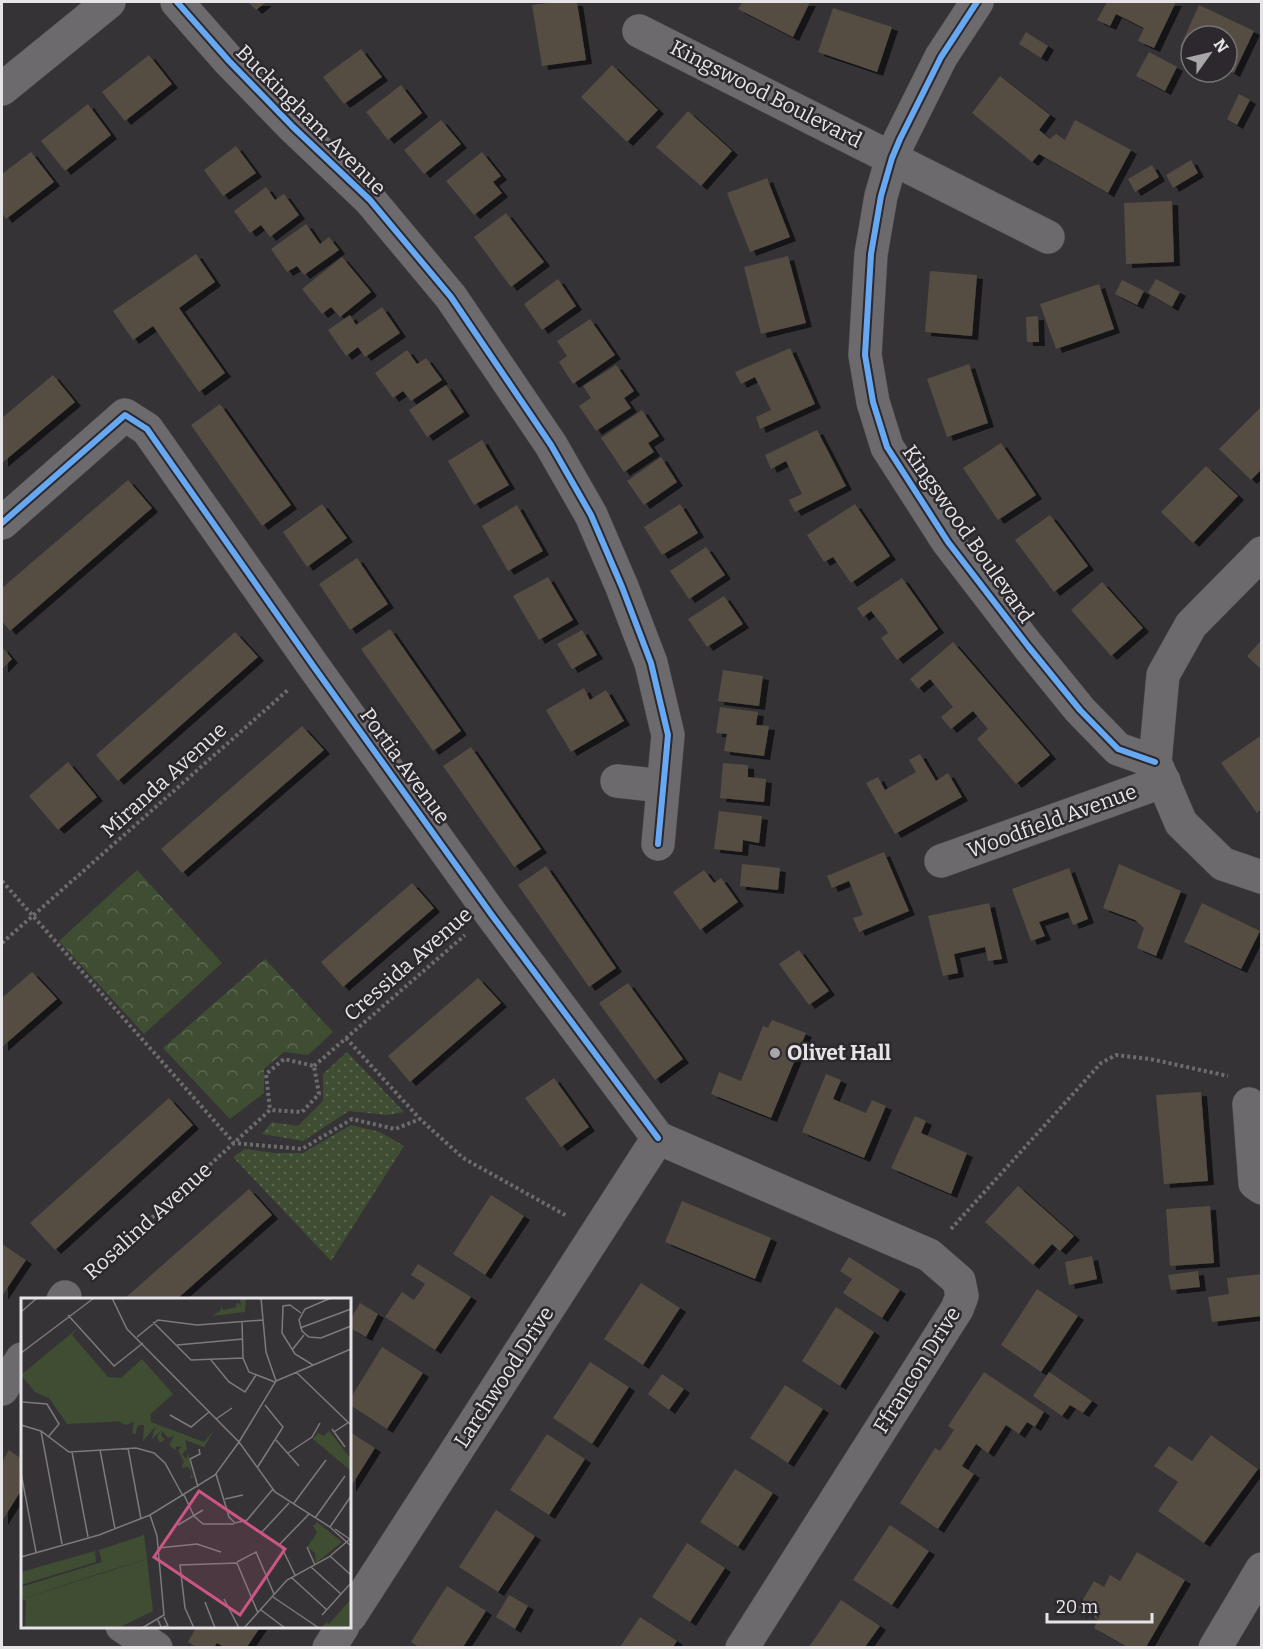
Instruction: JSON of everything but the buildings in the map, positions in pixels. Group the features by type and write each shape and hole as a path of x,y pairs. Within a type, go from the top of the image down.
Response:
{"street":[{"path":"2,89 109,2"},
{"name":"Buckingham Avenue","path":"177,2 237,70 377,209 451,297 551,445 591,515 651,663 668,735 658,843"},
{"name":"Kingswood Boulevard","path":"977,2 942,57 900,139 881,196 871,254 865,355 873,402 887,447 948,542 1028,646 1080,710 1118,749 1160,771"},
{"name":"Kingswood Boulevard","path":"639,31 1048,237"},
{"name":"Portia Avenue","path":"2,523 125,415 147,429 491,914 658,1138"},
{"path":"1262,553 1191,625 1163,675 1160,771 1181,822 1223,864 1262,877"},
{"name":"Woodfield Avenue","path":"941,861 1160,771"},
{"path":"617,781 663,786"},
{"path":"1249,1104 1255,1183 1262,1188"},
{"name":"Larchwood Drive","path":"351,1614 658,1138"},
{"name":"Ffrancon Drive","path":"658,1138 929,1255 959,1281 962,1296 957,1309 742,1647"},
{"path":"2,1389 21,1360"},
{"path":"1215,1647 1262,1569"},
{"path":"125,1628 156,1647"},
{"path":"329,1647 342,1628"}],"path":[{"path":"2,881 234,1143 302,1149 352,1119 395,1129 420,1119"},
{"path":"346,1038 420,1119 463,1158 597,1233"},
{"path":"929,1255 1101,1062 1116,1055 1149,1059 1246,1080 1249,1104"},
{"path":"284,1059 314,1066 319,1094 302,1112 270,1110 266,1074 284,1059"}],"green space":[{"path":"137,870 222,963 144,1034 59,941"},
{"path":"265,959 333,1032 308,1055 284,1052 264,1069 264,1093 230,1119 163,1048"},
{"path":"347,1052 404,1112 387,1115 349,1111 303,1141 262,1134 272,1122 298,1126 323,1101 323,1074"},
{"path":"351,1125 380,1132 404,1146 331,1261 233,1157 245,1149 275,1153 303,1153"}],"cycle path":[{"path":"177,2 229,61 293,127 370,200 451,297 551,445 591,515 651,663 668,735 658,844"},
{"path":"977,2 941,57 900,139 881,196 871,254 865,355 873,402 887,447 948,542 1028,646 1080,710 1118,749 1155,762"},
{"path":"2,523 125,415 147,429 491,914 658,1138"}],"place":[{"name":"Olivet Hall","path":"775,1053"}]}
